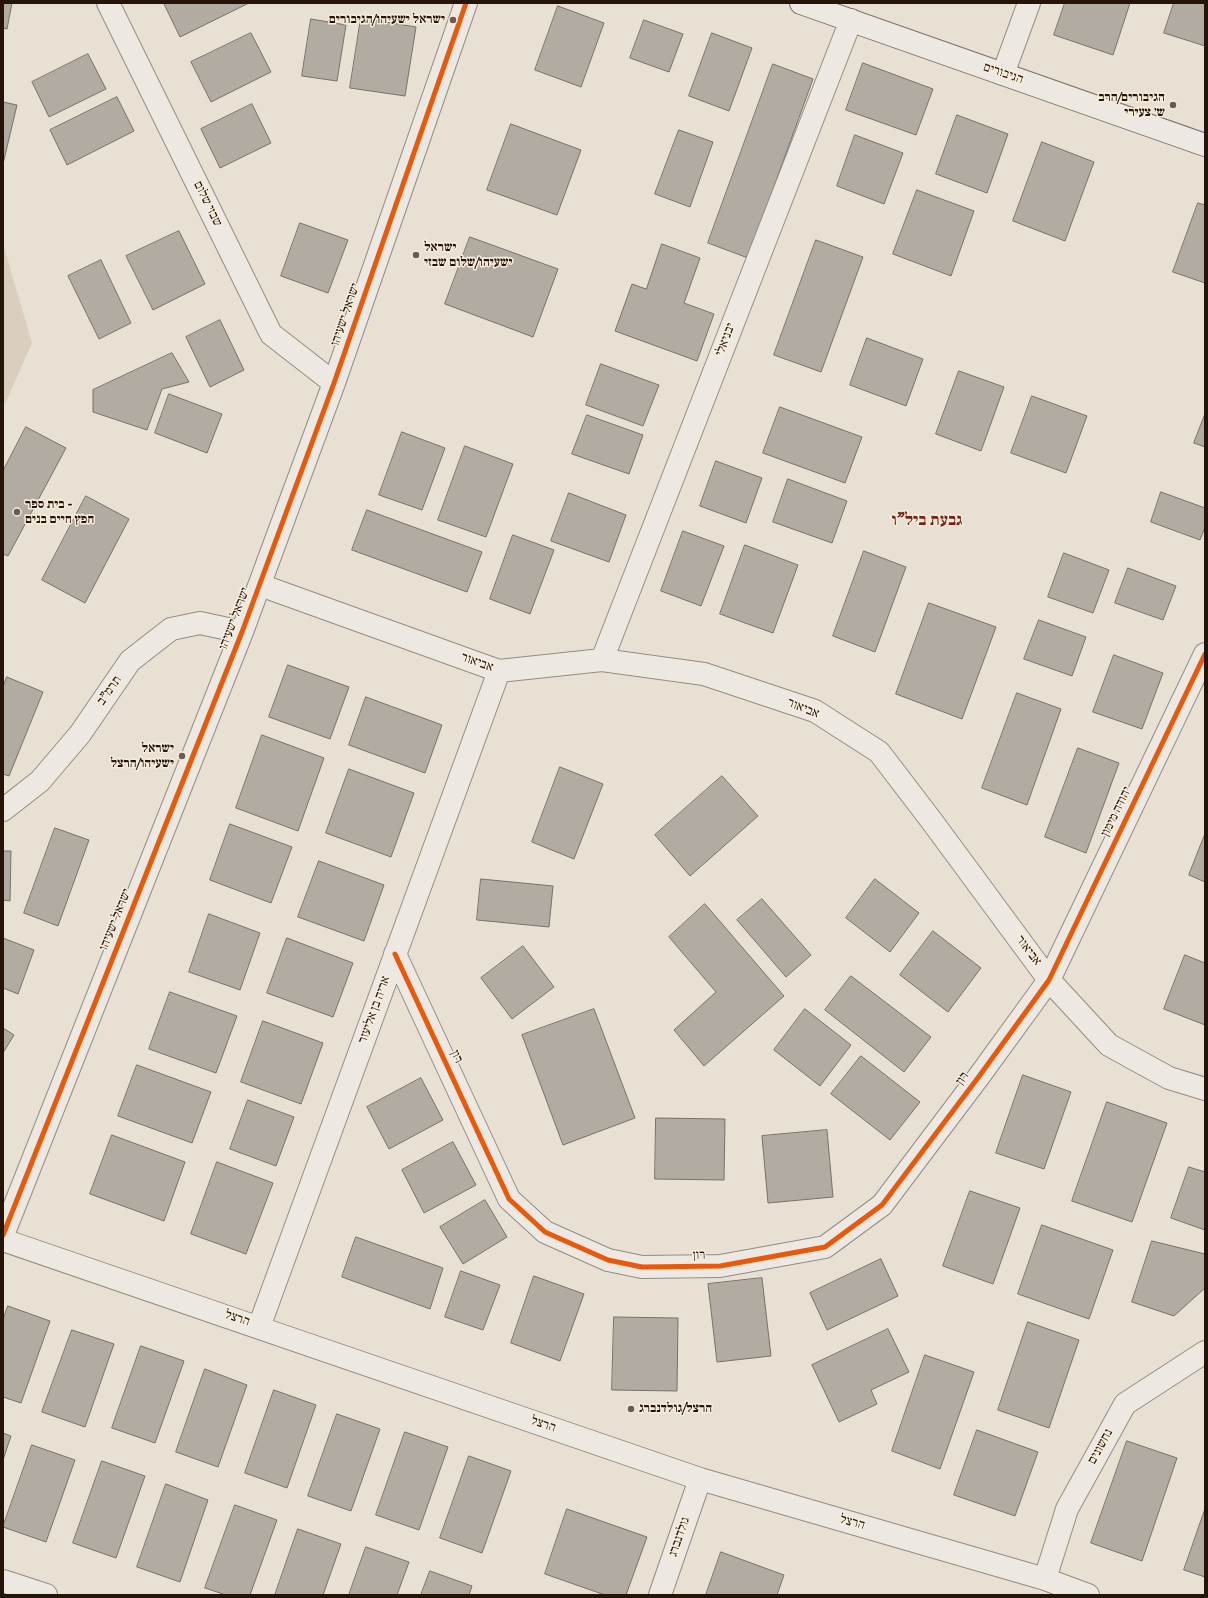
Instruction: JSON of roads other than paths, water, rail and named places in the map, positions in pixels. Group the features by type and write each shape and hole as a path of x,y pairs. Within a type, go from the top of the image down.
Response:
{"street":[{"name":"שבזי שלום","path":"108,3 271,334 334,383"},
{"name":"ישראל ישעיהו","path":"3,1235 260,585 334,383 466,3"},
{"name":"הגיבורים","path":"802,3 1205,145"},
{"path":"1003,74 1029,3"},
{"name":"יבניאלי","path":"602,660 850,20"},
{"name":"אביאור","path":"260,585 499,671 602,660 704,674 815,711 879,752 1049,980 1109,1046 1169,1078 1205,1089"},
{"name":"תרמ\"ב","path":"3,810 40,781 80,734 130,661 171,629 200,623 242,632"},
{"name":"יהודה מימון","path":"1049,980 1205,654"},
{"name":"אריה בן אליעזר","path":"259,1327 499,671"},
{"name":"רון","path":"395,954 509,1198 545,1232 608,1260 642,1267 720,1266 825,1247 882,1205 980,1075 1049,980"},
{"name":"הרצל","path":"3,1240 700,1479 1045,1579 1088,1595"},
{"name":"נחשונים","path":"1045,1579 1067,1509 1125,1404 1205,1352"},
{"name":"גולדנברג","path":"660,1595 700,1479"},
{"path":"3,1581 46,1595"}],"place":[{"name":"ישראל ישעיהו/הגיבורים","path":"453,20"},
{"name":"הגיבורים/הרב ש׳ צעירי","path":"1173,105"},
{"name":"ישראל ישעיהו/שלום שבזי","path":"416,255"},
{"name":"בית ספר - חפץ חיים בנים","path":"17,512"},
{"name":"ישראל ישעיהו/הרצל","path":"182,756"},
{"name":"הרצל/גולדנברג","path":"631,1409"}],"district":[{"name":"גבעת ביל\"ו","path":"927,521"}]}
